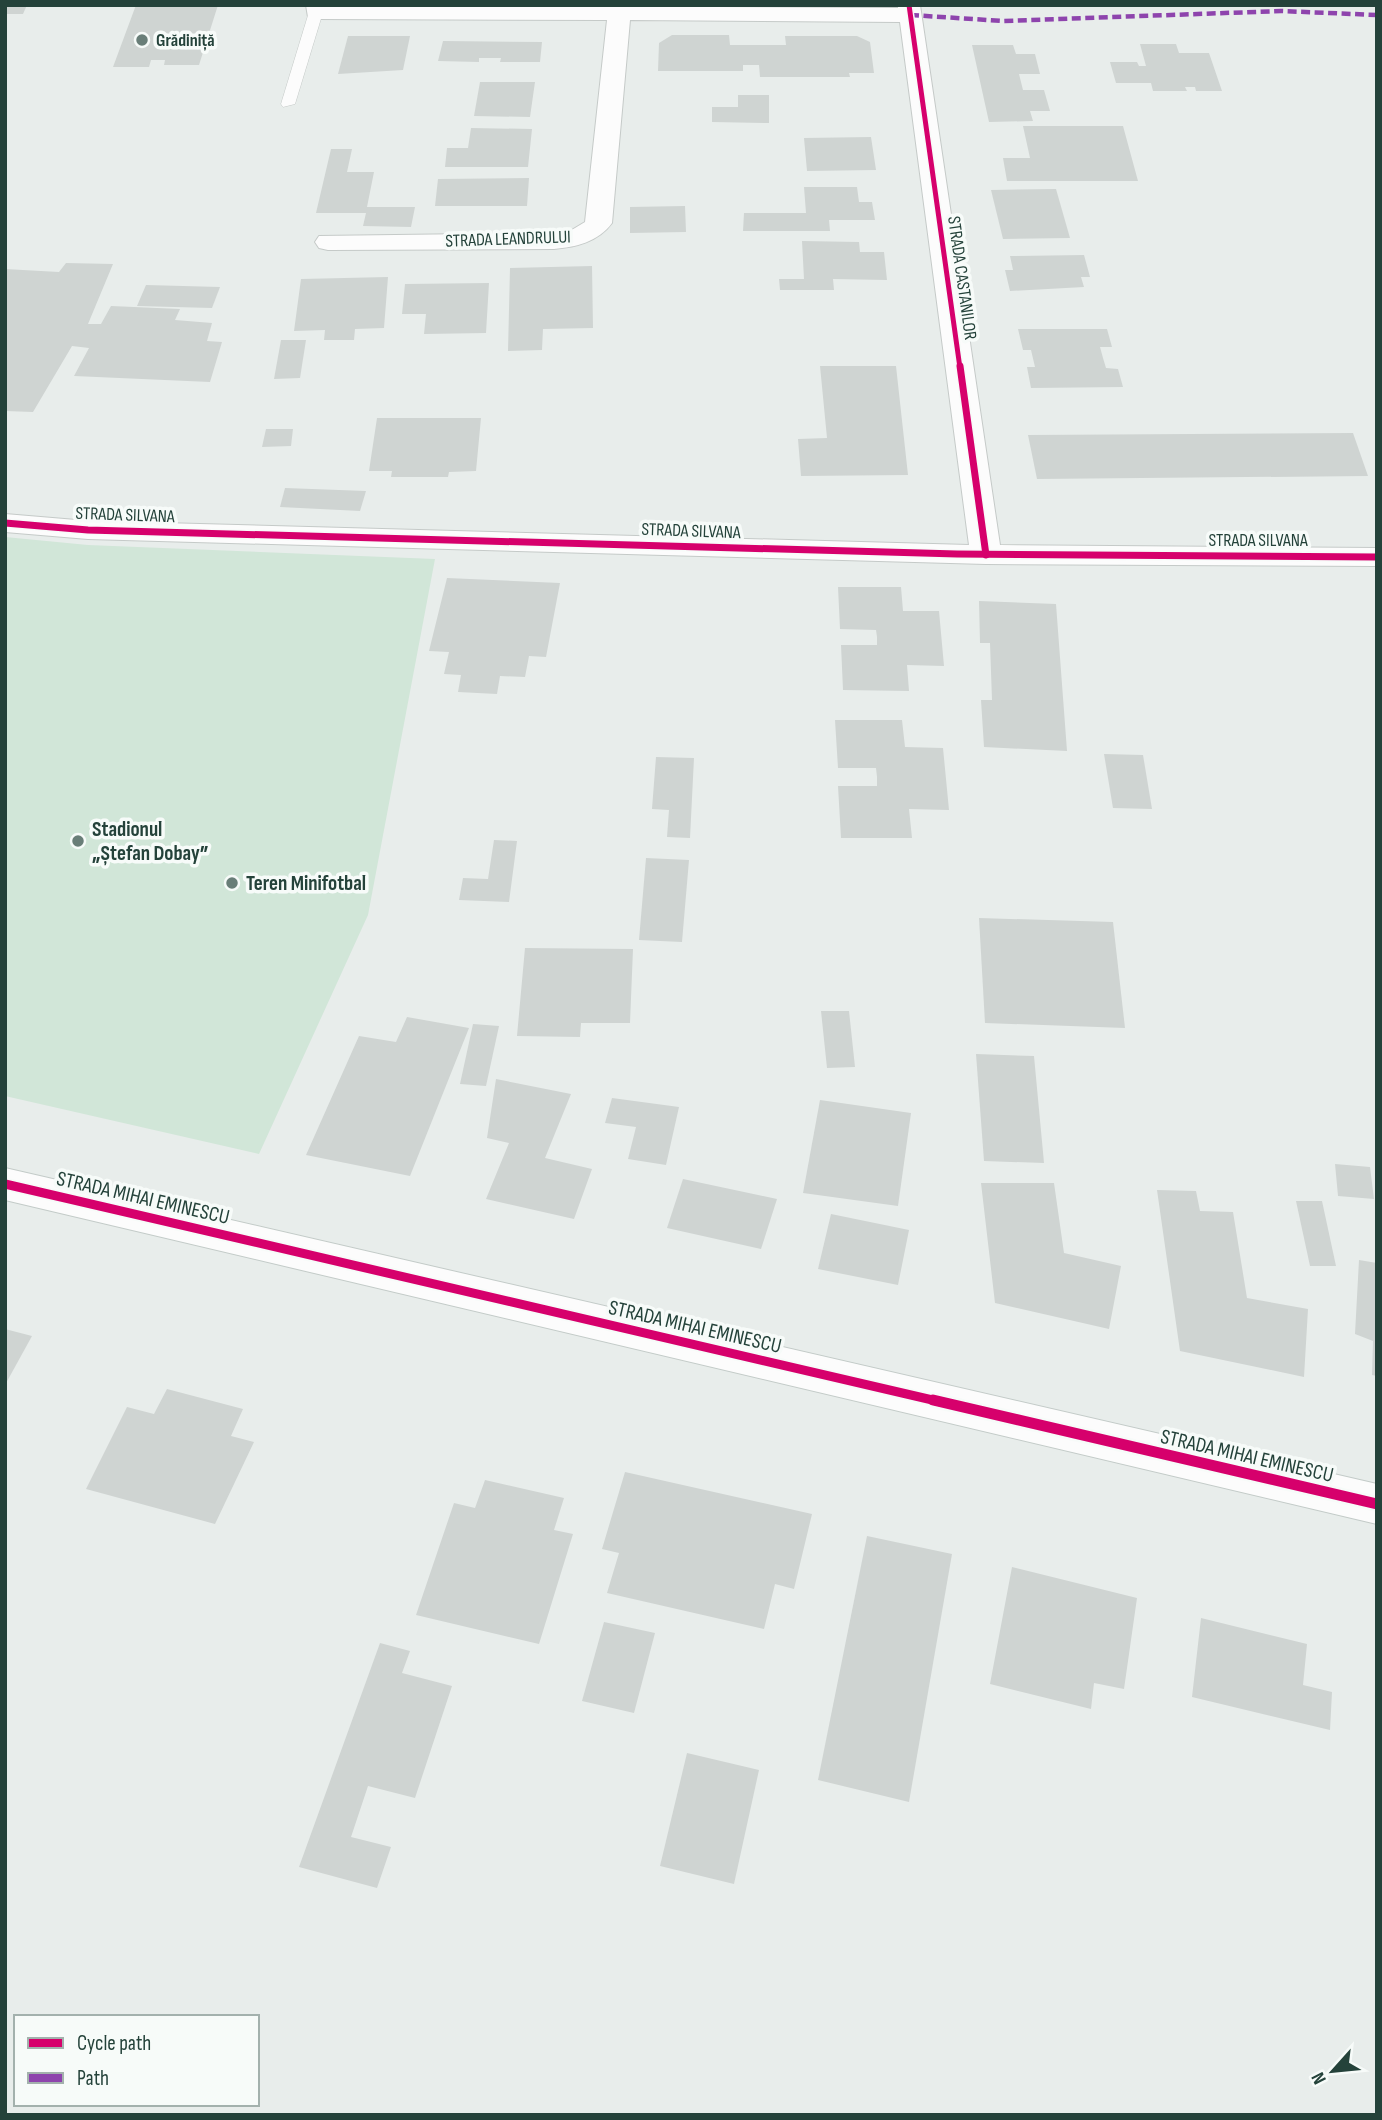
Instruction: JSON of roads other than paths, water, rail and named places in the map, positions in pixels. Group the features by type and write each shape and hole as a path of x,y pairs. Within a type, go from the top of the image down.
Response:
{"street":[{"path":"317,8 619,13 909,10"},
{"name":"STRADA CASTANILOR","path":"909,10 986,555"},
{"name":"STRADA LEANDRULUI","path":"328,242 554,241 572,240 590,233 598,223 619,13"},
{"name":"STRADA SILVANA","path":"5,523 89,530 986,555 1377,557"},
{"name":"STRADA MIHAI EMINESCU","path":"5,1184 1377,1504"}],"lane":[{"path":"288,104 317,8"}],"place":[{"name":"Grădiniță","path":"142,40"},
{"name":"Stadionul „Ștefan Dobay”","path":"78,841"},
{"name":"Teren Minifotbal","path":"232,883"}]}
